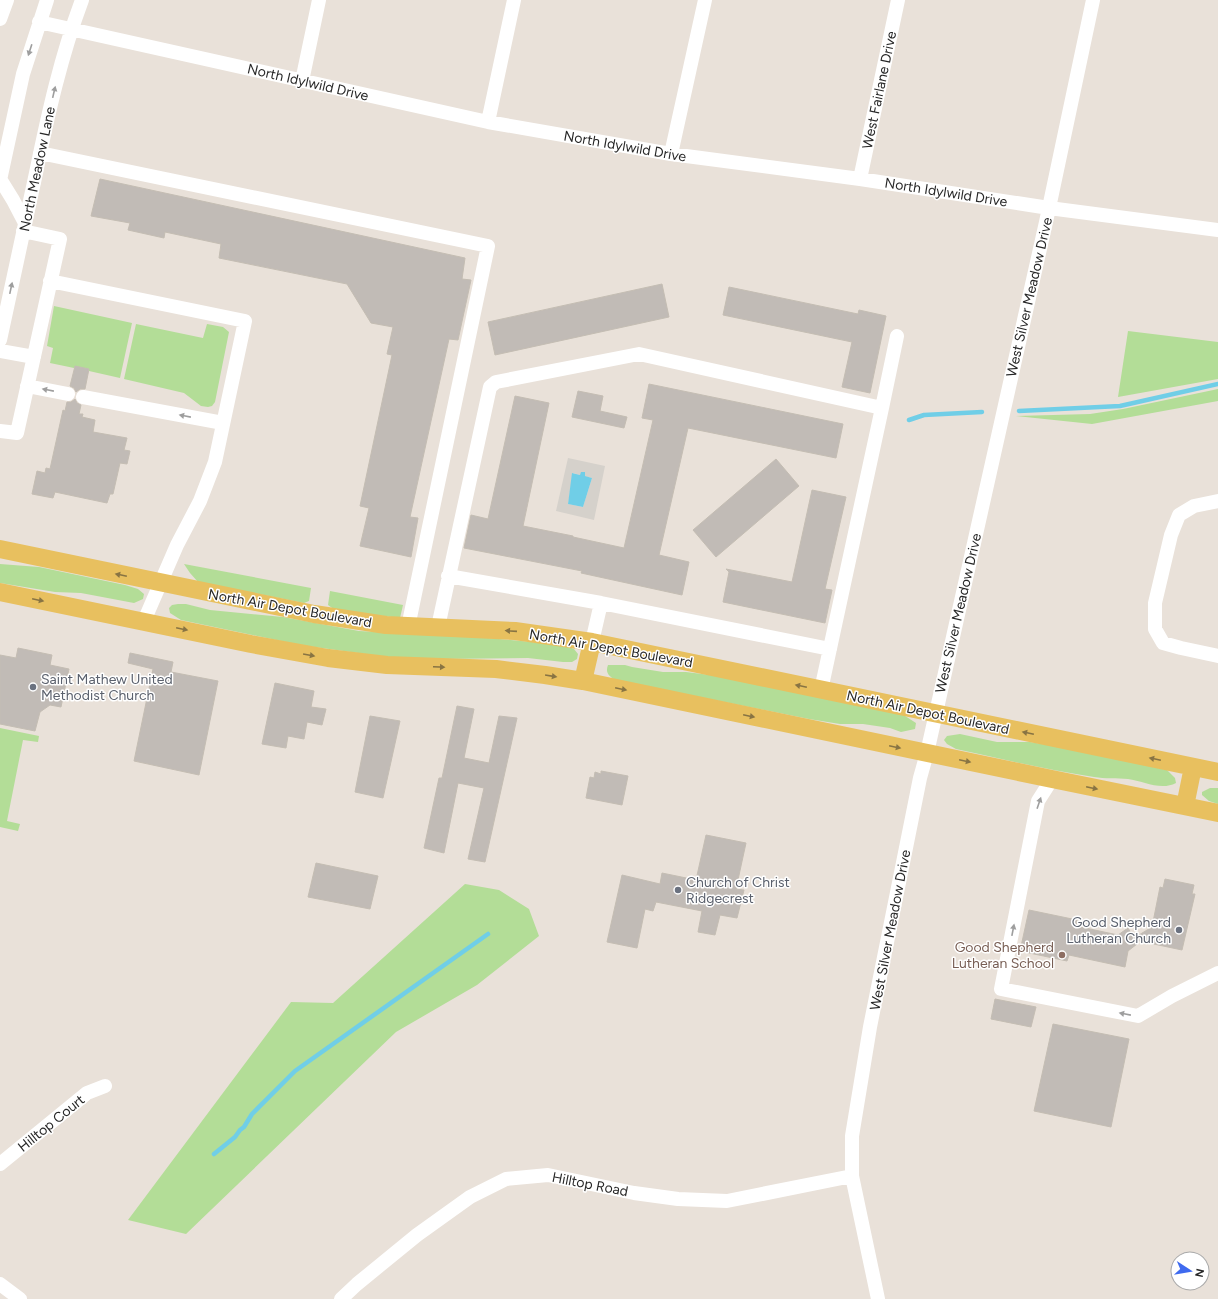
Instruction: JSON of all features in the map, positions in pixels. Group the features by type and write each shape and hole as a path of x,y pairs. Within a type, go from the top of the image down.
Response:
{"main road":[{"name":"North Air Depot Boulevard","path":"0,549 314,614 386,625 515,631 592,642 1218,772"},
{"path":"0,592 295,653 387,665 496,669 583,681 1052,780 1218,813"},
{"path":"583,681 592,642"},
{"path":"1185,806 1193,767"}],"street":[{"path":"0,19 7,0"},
{"path":"0,430 17,433 60,239 24,227 13,200 0,180 23,74 47,0"},
{"name":"North Meadow Lane","path":"0,340 58,75 71,29 82,0"},
{"path":"302,81 319,0"},
{"path":"488,122 514,0"},
{"path":"671,154 705,0"},
{"name":"West Fairlane Drive","path":"860,179 898,0"},
{"name":"West Silver Meadow Drive","path":"878,1299 852,1176 852,1136 870,1027 920,778 927,753 1049,208 1093,0"},
{"name":"North Idylwild Drive","path":"39,22 488,122 671,154 860,179 1049,208 1218,230"},
{"path":"40,153 488,246 408,627"},
{"path":"50,281 244,321 215,462 200,501 177,545 144,621"},
{"path":"821,690 897,336"},
{"path":"0,351 34,357"},
{"path":"438,627 490,387 496,382 639,354 882,408"},
{"path":"27,386 68,394"},
{"path":"83,397 223,423"},
{"path":"1218,501 1194,506 1179,515 1171,535 1155,603 1154,629 1163,643 1218,656"},
{"path":"448,576 601,603 830,649"},
{"path":"592,642 601,603"},
{"path":"1052,780 1038,801 1001,989 1138,1016 1172,996 1218,973"},
{"name":"Hilltop Court","path":"0,1164 87,1093 105,1086"},
{"name":"Hilltop Road","path":"341,1299 416,1235 470,1197 506,1179 548,1175 634,1193 678,1199 727,1201 852,1176"},
{"path":"0,1284 20,1299"}],"green space":[{"path":"54,306 132,323 120,378 89,371 89,369 74,368 50,363 53,348 47,346"},
{"path":"136,324 203,338 207,324 223,327 229,332 215,402 212,406 201,406 184,393 124,379"},
{"path":"1128,331 1218,342 1218,379 1118,397"},
{"path":"1218,389 1218,401 1092,424 1016,416 1090,414 1123,409"},
{"path":"0,564 39,567 125,585 138,589 144,594 143,599 134,603 81,593 55,592 0,583"},
{"path":"184,564 311,588 309,601 304,603 198,582"},
{"path":"330,591 403,605 400,618 335,610 328,605"},
{"path":"186,604 210,610 283,617 359,631 488,638 563,645 574,649 578,654 577,659 572,662 528,658 437,659 387,657 300,645 181,620 170,613 169,608 172,605"},
{"path":"608,665 625,665 663,672 686,672 710,675 902,714 916,723 915,729 901,732 890,728 863,724 840,724 809,719 615,680 608,674"},
{"path":"0,728 39,736 38,742 23,740 7,821 20,824 18,831 0,827"},
{"path":"960,734 997,742 1030,742 1071,749 1167,770 1175,778 1176,783 1158,786 1128,779 1098,778 1060,771 956,749 947,744 944,740 947,736"},
{"path":"1210,788 1218,788 1218,804 1209,801 1202,795 1202,792"},
{"path":"465,884 499,890 529,909 539,936 477,985 396,1032 186,1234 128,1220 291,1002 333,1003"}],"shaded area":[{"path":"568,458 605,466 594,520 556,511","holes":["573,473 580,475 585,473 584,476 592,478 583,507 568,504"]}],"water":[{"path":"581,472 585,472 585,476 592,478 583,507 568,504 572,473 580,475"}],"building":[{"path":"100,179 465,258 462,279 471,280 458,340 449,339 410,517 418,518 411,557 360,546 369,508 360,506 392,355 387,354 393,327 371,323 347,284 219,258 221,244 165,232 164,238 128,230 130,223 91,216"},
{"path":"662,284 669,317 495,355 488,322"},
{"path":"729,287 858,314 859,310 886,316 870,393 842,387 852,342 723,315"},
{"path":"75,366 89,369 85,389 80,389 76,392 74,388 70,386"},
{"path":"649,384 843,424 836,458 688,428 659,555 689,562 682,595 581,573 582,571 464,548 471,515 488,519 515,396 549,403 523,526 624,548 653,420 642,418"},
{"path":"578,391 603,396 600,411 627,417 624,428 572,417"},
{"path":"75,399 77,403 81,405 79,414 83,414 82,417 95,420 93,432 127,438 124,450 130,451 127,464 120,463 113,494 110,494 107,503 55,492 53,498 32,494 37,471 45,473 46,468 50,469 63,410 65,411 67,402 71,402"},
{"path":"776,459 799,486 716,557 693,530"},
{"path":"812,490 846,497 825,589 832,590 825,623 723,602 729,572 726,569 792,582"},
{"name":"Saint Mathew United Methodist Church","path":"18,648 52,655 50,665 69,669 61,707 50,705 40,712 35,731 0,724 0,655 16,658"},
{"path":"130,653 173,662 171,672 218,681 199,775 134,761 153,669 128,663"},
{"path":"275,683 314,691 311,707 326,709 322,725 307,722 304,739 288,736 286,748 262,744"},
{"path":"457,706 474,709 464,758 489,763 499,716 517,718 485,862 468,859 484,788 458,783 444,853 424,848 439,778 442,778"},
{"path":"370,716 400,721 383,798 355,792"},
{"path":"601,771 628,776 622,805 586,798 590,777 594,778 595,772 601,774"},
{"name":"Church of Christ Ridgecrest","path":"706,835 746,843 736,889 744,890 737,918 720,915 715,935 698,932 702,911 656,902 653,911 645,909 637,948 607,942 622,875 660,884 662,873 696,880"},
{"path":"316,863 378,876 370,909 308,897"},
{"name":"Good Shepherd Lutheran Church","path":"1165,879 1194,885 1192,894 1195,894 1182,950 1135,940 1137,944 1128,951 1125,967 1069,955 1067,961 1020,951 1029,910 1077,920 1076,926 1118,935 1128,928 1134,938 1152,927 1160,887 1163,888"},
{"path":"995,999 1036,1007 1031,1027 991,1019"},
{"path":"1053,1024 1129,1039 1111,1127 1034,1111"}],"waterway":[{"path":"1019,411 1120,406 1218,384"},
{"path":"909,420 924,415 982,412"},
{"path":"214,1154 235,1137 244,1127 252,1114 295,1071 488,934"}],"place":[{"name":"Saint Mathew United Methodist Church","path":"33,687"},
{"name":"Church of Christ Ridgecrest","path":"678,890"},
{"name":"Good Shepherd Lutheran Church","path":"1179,930"},
{"name":"Good Shepherd Lutheran School","path":"1062,955"}]}
